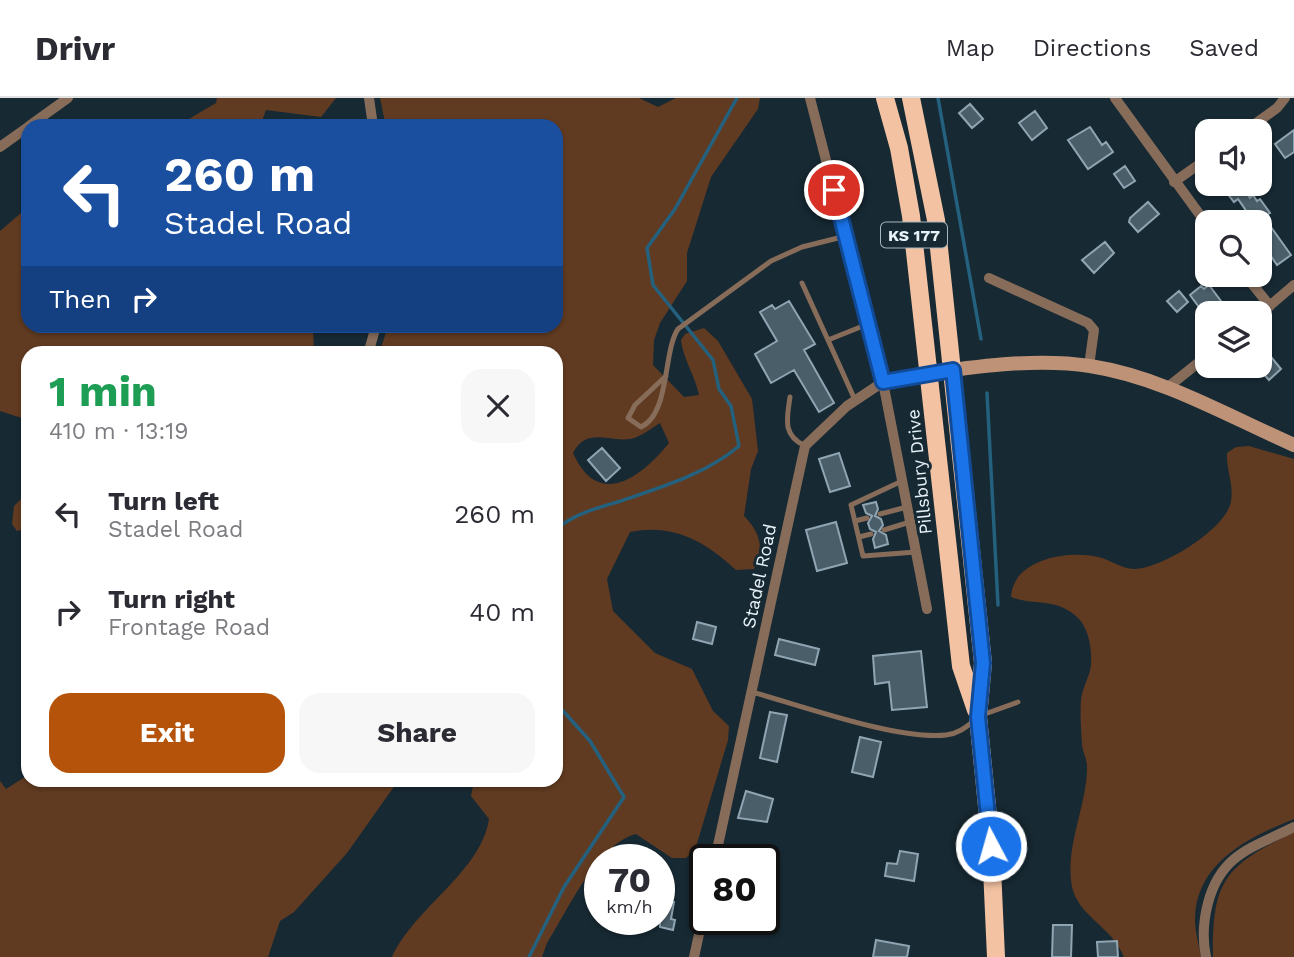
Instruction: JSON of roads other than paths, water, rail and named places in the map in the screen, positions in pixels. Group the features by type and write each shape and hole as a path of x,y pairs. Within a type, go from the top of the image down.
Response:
{"highway":[{"name":"Pillsbury Drive","path":"886,98 911,216 961,666 978,717"},
{"name":"Pillsbury Drive","path":"911,98 936,220 983,663 978,717 991,846 996,957"}],"main road":[{"path":"930,373 1033,364 1089,366 1168,387 1294,445"}],"street":[{"path":"38,119 68,98"},
{"path":"369,98 372,119"},
{"path":"810,98 883,382 927,609"},
{"path":"1115,98 1196,210"},
{"path":"1262,119 1285,98"},
{"path":"0,147 21,131"},
{"path":"1174,182 1195,167"},
{"path":"989,278 1088,323 1094,330 1089,366"},
{"path":"1272,304 1294,285"},
{"path":"1255,287 1266,301"},
{"path":"1168,387 1195,365"},
{"path":"805,446 855,400 883,382 930,373"},
{"name":"Stadel Road","path":"718,844 805,446"},
{"path":"1206,957 1203,923 1213,883 1222,869 1238,856 1294,827"},
{"path":"695,957 699,935"}],"lane":[{"path":"666,376 635,405 628,418 632,422 641,427 646,425 660,398 666,376 673,335 678,329 771,261 802,247 846,236"},
{"path":"802,283 855,400"},
{"path":"828,340 868,324"},
{"path":"790,397 786,426 793,440 805,446"},
{"path":"902,481 851,505 863,556 916,552"},
{"path":"880,514 907,507"},
{"path":"855,521 867,517"},
{"path":"884,530 910,522"},
{"path":"859,537 871,534"},
{"path":"751,692 911,734 947,735 963,730 978,717 1018,702"}],"waterway":[{"path":"563,524 587,512 683,479 739,446 731,406 719,389 713,360 653,285 647,248 675,209 737,98"},
{"path":"938,98 981,339"},
{"path":"987,393 998,605"},
{"path":"529,957 564,887 624,797 590,741 563,711"}]}
